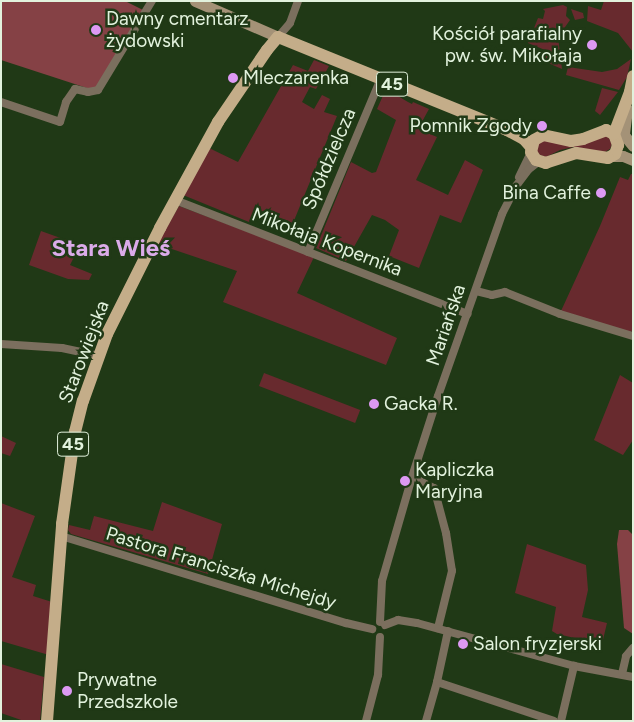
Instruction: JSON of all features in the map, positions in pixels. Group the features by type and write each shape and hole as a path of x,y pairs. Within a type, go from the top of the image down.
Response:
{"main road":[{"path":"195,1 278,37"},
{"name":"45","path":"278,37 507,130 535,149 549,163 576,153 604,159 612,156"},
{"name":"Starowiejska","path":"47,721 61,536 75,432 82,401 117,313 175,200 224,112 278,37"},
{"path":"633,77 624,135 633,146"},
{"path":"612,156 616,151 612,136 633,77"},
{"path":"612,136 630,92"},
{"name":"45","path":"535,149 546,134 571,141 612,136"},
{"path":"612,136 625,149 633,152"},
{"path":"612,156 622,156 633,160"}],"street":[{"path":"1,102 60,122 66,102 75,89 88,92 98,90 152,1"},
{"path":"278,37 290,23 298,1"},
{"name":"Spółdzielcza","path":"308,252 380,78"},
{"name":"Mariańska","path":"516,186 529,168 535,149"},
{"name":"Mariańska","path":"382,623 381,586 412,477 502,214 535,149"},
{"name":"Mikołaja Kopernika","path":"175,200 468,314"},
{"path":"476,290 492,295 504,292 560,314 633,336"},
{"path":"1,344 62,348 96,355"},
{"path":"412,477 434,488 446,533 452,571 438,628"},
{"name":"Pastora Franciszka Michejdy","path":"61,536 353,625 372,629"},
{"path":"380,637 373,634 374,624 398,620 438,628 574,666 633,677"},
{"path":"366,721 378,675 380,637 386,632 382,623"},
{"path":"426,721 448,631"},
{"path":"622,674 626,656 633,648"},
{"path":"561,721 574,666"},
{"path":"437,682 554,721"},
{"path":"526,721 530,713"}],"shaded area":[{"path":"1,1 125,1 143,10 96,88 90,89 1,60"},
{"path":"604,1 633,1 633,52 618,33 587,21 588,6 601,10"},
{"path":"563,5 567,7 566,16 570,20 558,37 562,69 541,60 545,50 528,43 538,18 543,19 545,11 543,9"},
{"path":"571,9 583,13 584,18 575,20"},
{"path":"631,59 627,77 619,90 566,75 568,67 602,72 617,69"},
{"path":"314,60 329,66 316,89 310,87 302,102 314,109 322,95 330,99 324,112 337,116 293,223 256,209 249,222 183,195 209,148 238,162 293,65 308,71"},
{"path":"602,88 618,92 600,115 595,111"},
{"path":"386,89 412,104 413,102 429,109 418,129 437,137 416,180 448,195 465,160 483,170 461,223 440,215 419,268 389,256 399,230 385,220 372,215 346,261 316,248 351,162 372,173 376,172 396,120 377,109"},
{"path":"603,135 609,138 612,144 610,149 605,152 574,147 560,150 546,157 540,155 536,150 540,141"},
{"path":"631,174 633,174 633,331 630,332 561,311 620,177 628,180"},
{"path":"179,206 314,257 297,293 397,338 386,365 223,302 237,271 157,244"},
{"path":"41,231 80,245 70,265 92,274 89,280 68,279 29,265"},
{"path":"264,373 360,410 355,423 259,386"},
{"path":"620,375 633,383 633,440 623,455 594,440"},
{"path":"1,436 16,443 10,456 1,453"},
{"path":"162,502 222,524 208,574 71,534 68,530 69,525 90,530 94,516 153,531"},
{"path":"1,503 35,516 12,577 36,585 33,596 52,602 49,655 1,641"},
{"path":"619,530 628,530 633,535 633,634 624,628 617,544"},
{"path":"527,544 586,565 588,590 582,617 607,623 602,644 557,634 552,631 556,607 515,593"},
{"path":"1,664 44,677 40,721 24,721 1,713"}],"place":[{"name":"Dawny cmentarz żydowski","path":"96,30"},
{"name":"Kościół parafialny pw. św. Mikołaja","path":"592,45"},
{"name":"Mleczarenka","path":"233,78"},
{"name":"Pomnik Zgody","path":"542,126"},
{"name":"Bina Caffe","path":"601,193"},
{"name":"Gacka R.","path":"374,404"},
{"name":"Kapliczka Maryjna","path":"405,481"},
{"name":"Salon fryzjerski","path":"463,644"},
{"name":"Prywatne Przedszkole","path":"67,691"}],"district":[{"name":"Stara Wieś","path":"111,248"}]}
